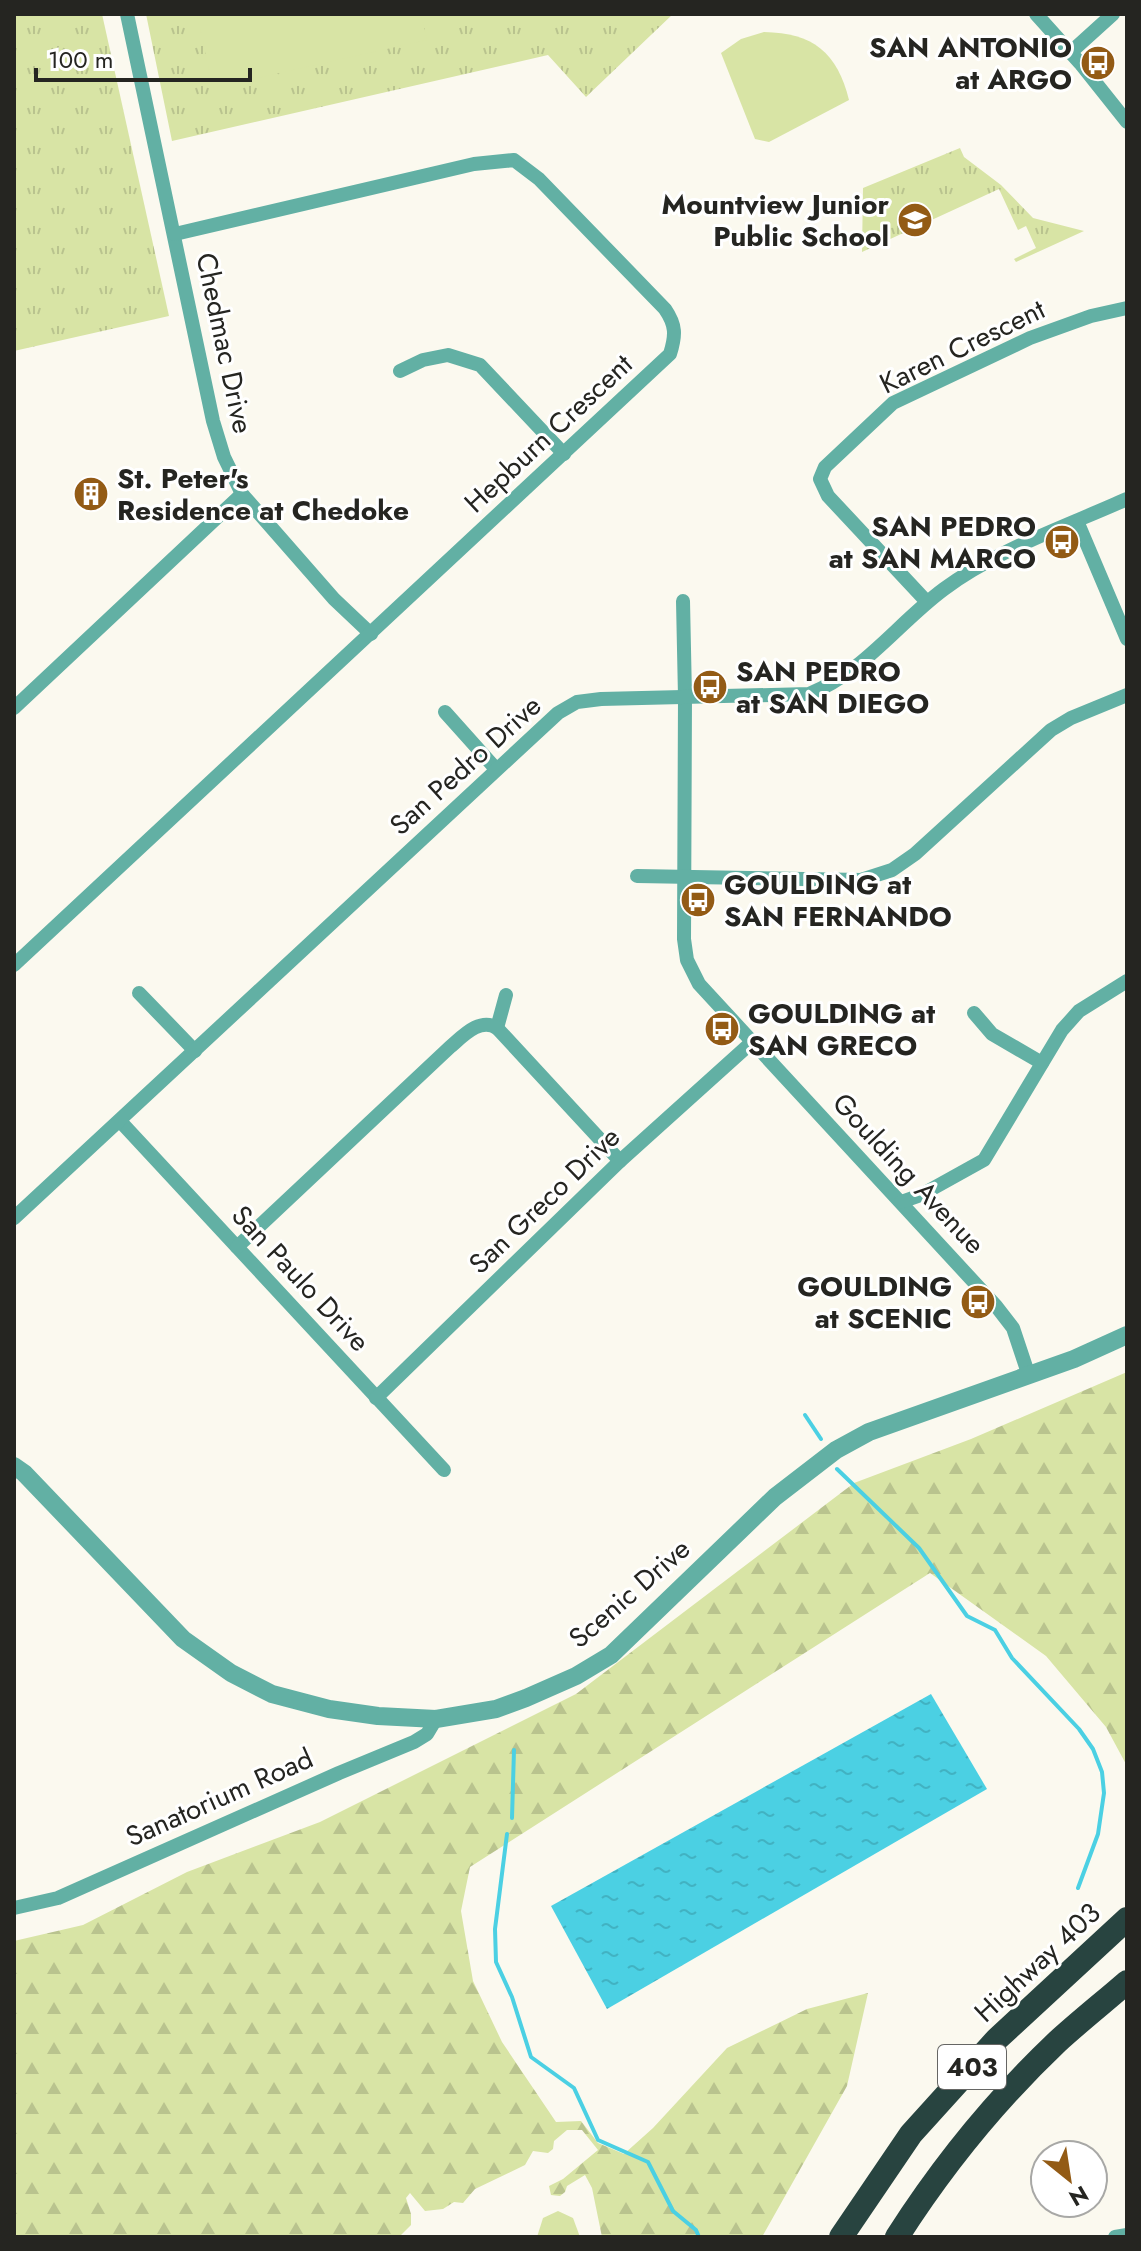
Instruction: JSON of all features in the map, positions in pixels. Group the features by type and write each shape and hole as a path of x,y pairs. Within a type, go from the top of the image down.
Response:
{"highway":[{"name":"Highway 403","path":"841,2237 911,2134 997,2039 1127,1919"},
{"name":"403","path":"897,2237 955,2156 1003,2100 1056,2043 1127,1982"}],"street":[{"name":"Chedmac Drive","path":"127,14 213,421 224,457 242,494 334,599 371,634"},
{"path":"1036,14 1127,122"},
{"path":"1071,52 1113,14"},
{"name":"Hepburn Crescent","path":"14,965 670,354 675,324 665,309 539,179 514,160 474,164 175,234"},
{"name":"Karen Crescent","path":"927,602 828,496 820,479 825,467 893,403 904,397 1030,338 1091,316 1127,308"},
{"path":"400,371 423,360 448,355 480,365 564,454"},
{"path":"14,708 242,494"},
{"name":"San Pedro Drive","path":"14,1218 558,713 577,702 601,699 809,694 829,686 850,672 927,602 989,561 1127,499"},
{"path":"1077,521 1127,639"},
{"name":"Goulding Avenue","path":"683,601 684,939 687,960 699,984 751,1043 978,1285 1013,1328 1029,1376"},
{"path":"637,876 861,880 892,870 915,854 1051,730 1071,718 1127,695"},
{"path":"445,712 496,769"},
{"path":"901,1202 921,1195 984,1160 1062,1030 1079,1011 1127,981"},
{"path":"139,993 195,1051"},
{"path":"497,1028 506,995"},
{"path":"974,1013 992,1034 1042,1063"},
{"path":"237,1247 450,1047 482,1024 497,1028 620,1161"},
{"name":"San Greco Drive","path":"376,1398 620,1161 751,1043"},
{"name":"San Paulo Drive","path":"120,1121 444,1470"},
{"name":"Scenic Drive","path":"14,1466 183,1639 231,1673 272,1694 329,1709 378,1716 436,1719 496,1709 576,1676 611,1655 775,1497 836,1450 869,1432 1029,1376 1127,1335"},
{"name":"Sanatorium Road","path":"14,1908 58,1898 414,1742 427,1734 436,1719"},
{"path":"1115,2237 1127,2235"}],"green space":[{"path":"14,14 102,14 169,316 14,351"},
{"path":"146,14 673,14 586,97 548,55 172,141"},
{"path":"197,14 421,14 427,40 213,88"},
{"path":"764,32 796,36 820,48 838,69 849,100 769,142 755,139 721,53 741,39"},
{"path":"960,148 964,157 1001,185 1033,218 1084,231 1016,262 1014,259 1036,248 1026,226 1018,230 999,189 862,252 863,188"},
{"path":"1127,1372 1127,1766 1106,1727 1046,1656 930,1573 470,1867 461,1911 473,1981 502,2042 556,2122 581,2121 598,2143 624,2154 653,2128 727,2048 807,2009 868,1993 847,2086 762,2237 602,2237 592,2188 585,2175 567,2186 560,2196 551,2195 549,2186 563,2179 598,2150 582,2130 567,2130 554,2141 553,2149 548,2153 533,2151 525,2165 475,2189 463,2203 454,2202 443,2209 425,2211 410,2193 406,2198 411,2225 399,2237 14,2237 14,1941 83,1925 187,1872 320,1822 576,1694 854,1483 971,1439"},
{"path":"558,2211 573,2218 580,2237 537,2237 543,2218"}],"water":[{"path":"931,1694 987,1789 607,2009 551,1906"}],"waterway":[{"path":"805,1415 821,1439"},
{"path":"837,1469 919,1548 967,1616 995,1630 1012,1658 1079,1729 1093,1749 1102,1772 1104,1793 1098,1834 1078,1888"},
{"path":"512,1818 514,1750"},
{"path":"507,1834 495,1929 496,1962 512,1997 531,2057 574,2088 598,2140 648,2162 673,2211 696,2230 699,2237"}],"place":[{"name":"SAN ANTONIO at ARGO","path":"1098,63"},
{"name":"Mountview Junior Public School","path":"915,220"},
{"name":"St. Peter's Residence at Chedoke","path":"91,494"},
{"name":"SAN PEDRO at SAN MARCO","path":"1062,542"},
{"name":"SAN PEDRO at SAN DIEGO","path":"710,687"},
{"name":"GOULDING at SAN FERNANDO","path":"698,900"},
{"name":"GOULDING at SAN GRECO","path":"722,1029"},
{"name":"GOULDING at SCENIC","path":"978,1302"}]}
